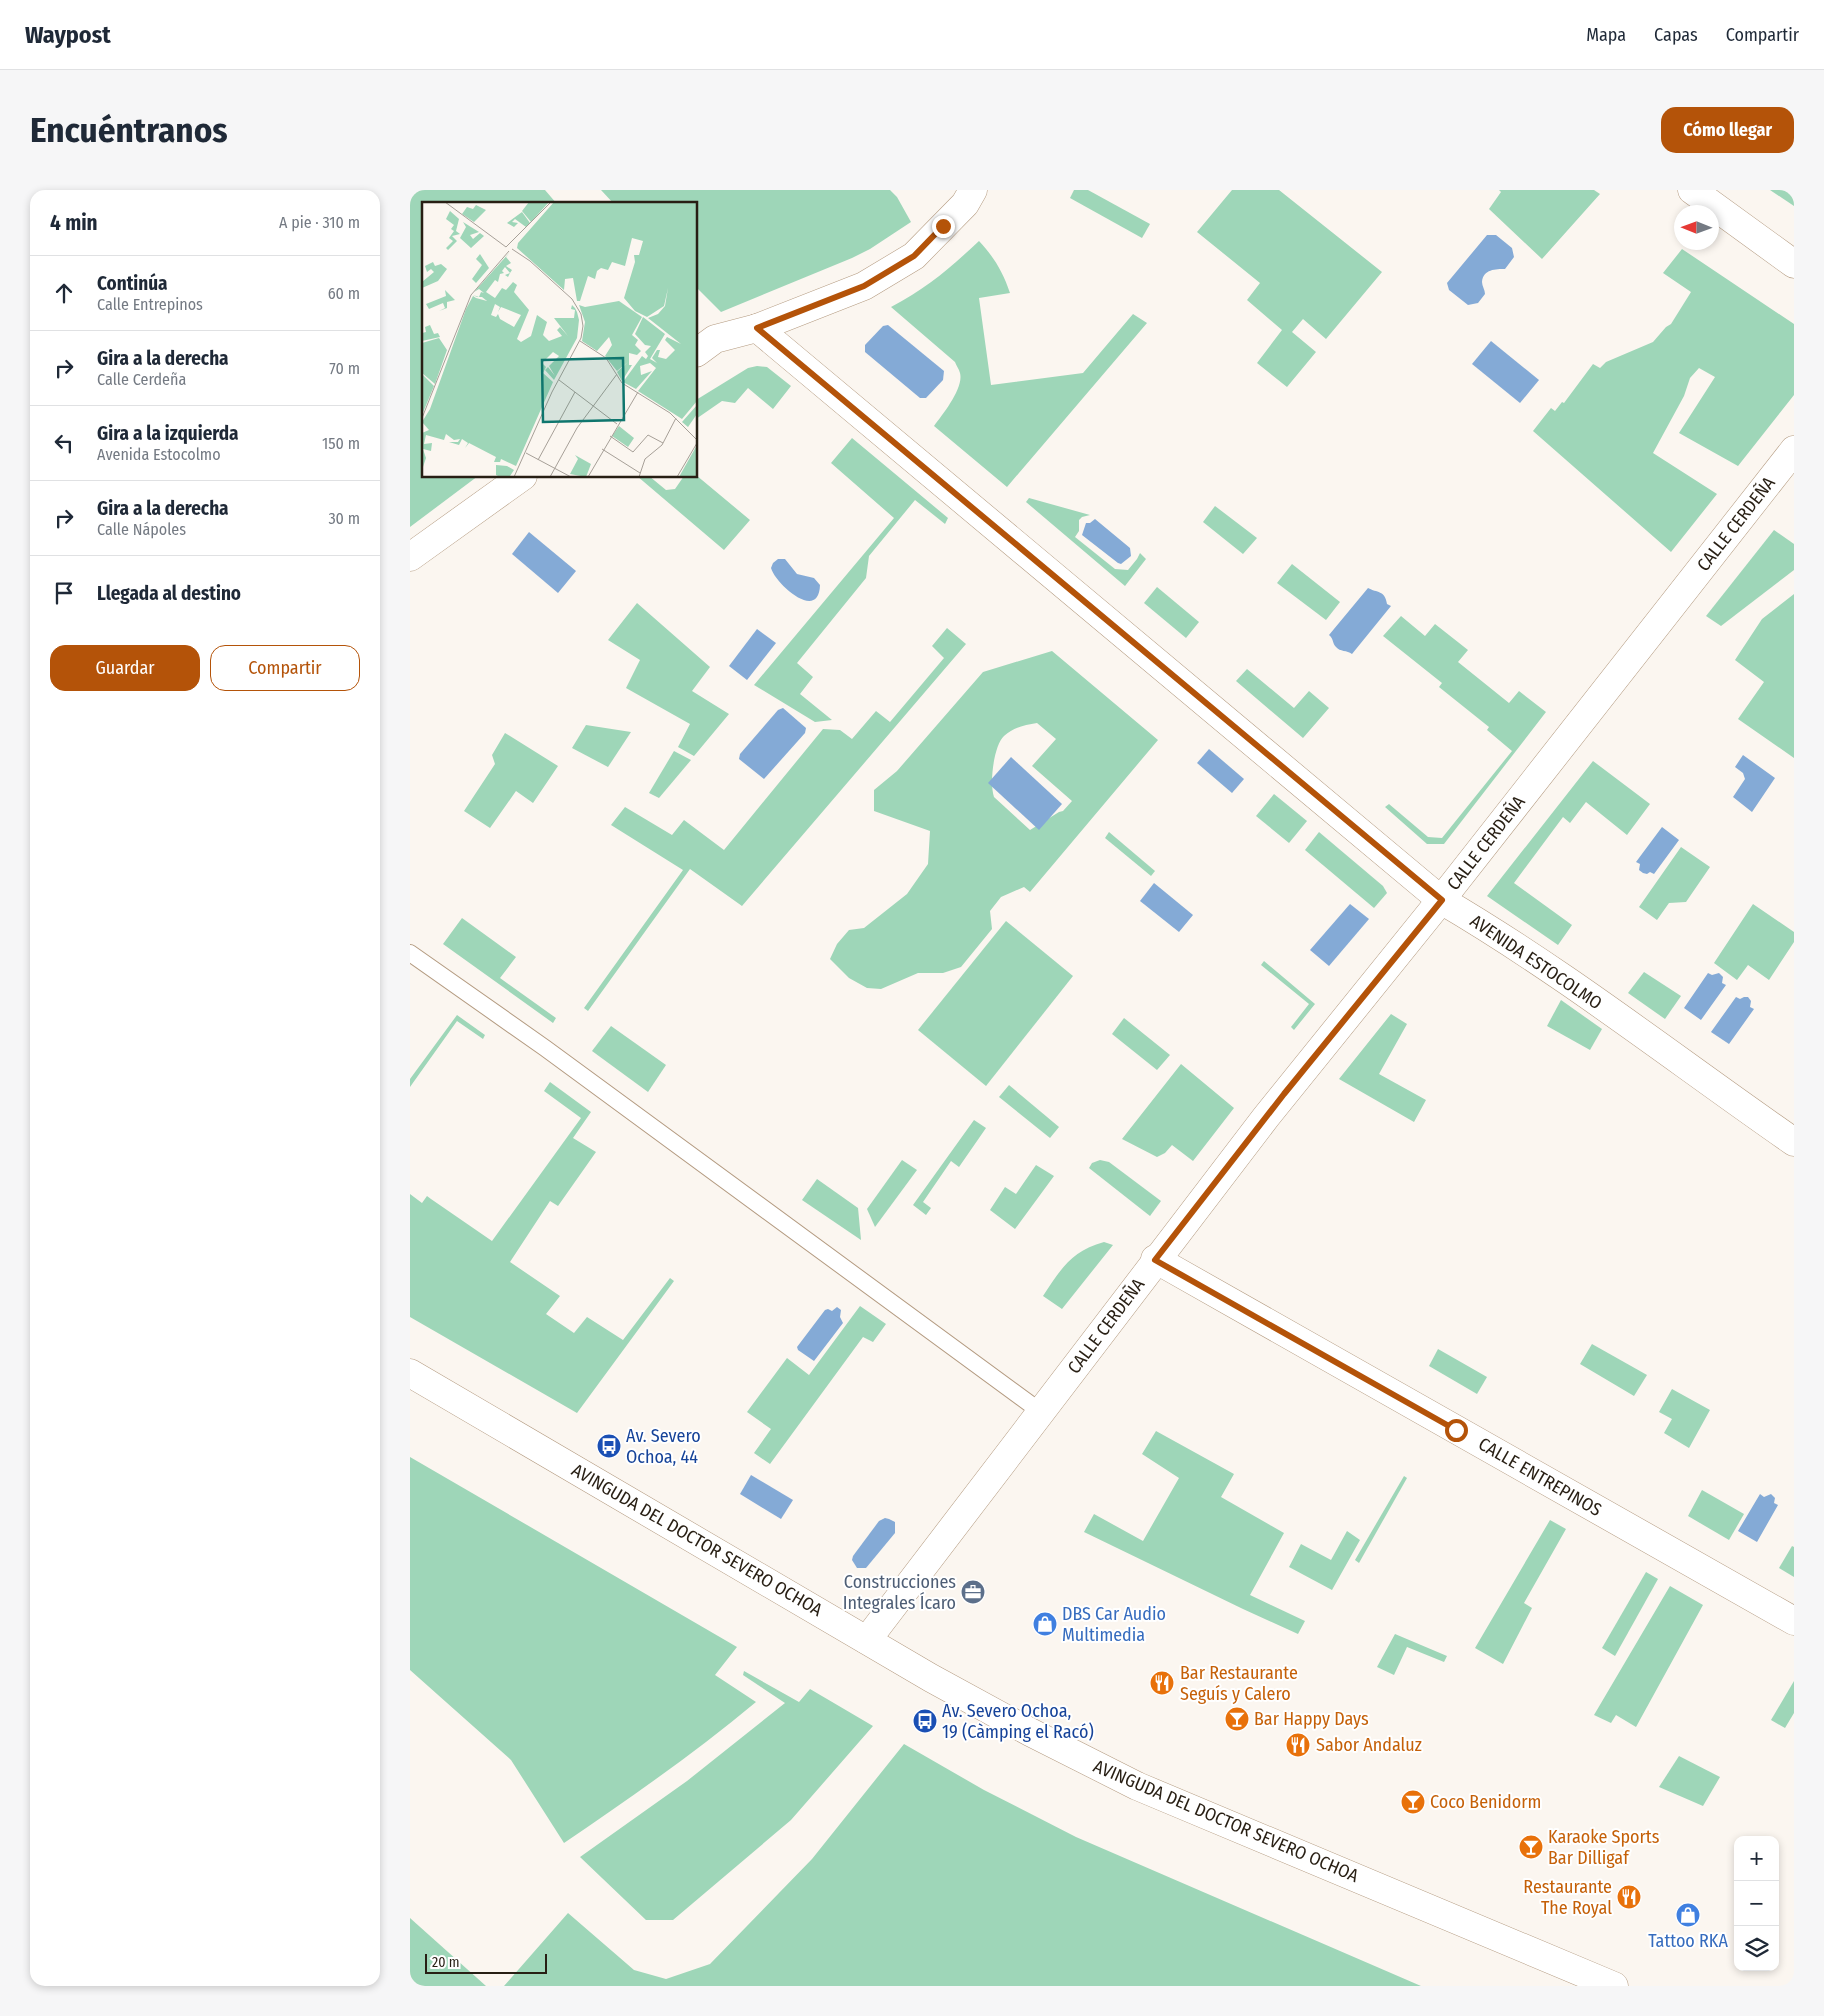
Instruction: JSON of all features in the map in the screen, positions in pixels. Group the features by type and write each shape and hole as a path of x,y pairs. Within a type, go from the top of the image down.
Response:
{"street":[{"path":"698,352 715,339 757,328 864,286 914,256 965,204 973,190"},
{"path":"1692,190 1794,264"},
{"name":"AVENIDA ESTOCOLMO","path":"757,328 1442,900 1477,921 1614,1014 1794,1142"},
{"name":"CALLE CERDEÑA","path":"867,1640 1155,1260 1282,1096 1442,900 1794,450"},
{"path":"410,557 520,478"},
{"name":"CALLE ENTREPINOS","path":"1155,1260 1794,1621"},
{"name":"AVINGUDA DEL DOCTOR SEVERO OCHOA","path":"410,1373 931,1678 1030,1732 1136,1786 1614,1986"}],"lane":[{"path":"410,953 545,1048 1041,1412"}],"green space":[{"path":"410,190 545,190 555,202 422,202 422,478 475,478 410,527"},
{"path":"601,190 890,190 897,197 911,222 870,249 852,258 721,312 698,289 698,202 612,202"},
{"path":"1074,190 1088,190 1150,224 1142,238 1070,198"},
{"path":"1232,190 1279,190 1382,272 1326,339 1303,319 1292,332 1316,352 1287,387 1257,363 1282,330 1247,300 1260,283 1197,232"},
{"path":"1499,190 1594,190 1600,194 1542,259 1489,209 1501,192"},
{"path":"1770,190 1794,190 1794,206"},
{"path":"979,241 998,265 1010,293 979,298 991,385 1083,373 1133,314 1147,323 1007,487 934,426 956,393 959,386 960,372 955,362 891,307 916,293"},
{"path":"1681,250 1683,250 1794,324 1794,395 1738,466 1679,433 1715,377 1699,368 1690,378 1684,396 1653,453 1717,494 1671,552 1533,431 1551,408 1555,411 1562,402 1564,403 1593,364 1600,368 1606,362 1653,342 1671,324 1691,292 1663,273"},
{"path":"757,366 767,367 791,386 773,409 748,388 735,403 722,401 698,418 698,399 748,368"},
{"path":"852,438 948,518 945,524 915,500 869,556 866,578 797,663 813,677 800,694 832,720 815,722 754,685 894,518 831,463"},
{"path":"698,477 750,520 724,550 639,478 651,478 666,490 675,489 683,478"},
{"path":"1029,498 1090,515 1079,520 1079,531 1075,537 1115,569 1128,570 1140,553 1146,559 1125,586 1026,502"},
{"path":"1215,506 1257,538 1243,554 1203,522"},
{"path":"1774,530 1794,544 1794,570 1721,626 1706,616"},
{"path":"1292,564 1340,602 1326,620 1277,583"},
{"path":"1157,587 1199,622 1186,638 1144,603"},
{"path":"1794,594 1794,758 1738,719 1764,682 1735,660 1762,619"},
{"path":"637,603 710,667 692,691 729,714 694,756 678,747 690,724 626,688 640,660 608,640"},
{"path":"1401,616 1425,636 1435,624 1468,650 1458,662 1509,703 1519,691 1546,712 1444,844 1427,844 1385,807 1389,804 1428,837 1442,838 1512,751 1487,730 1489,727 1439,687 1442,683 1383,636"},
{"path":"947,628 966,644 742,906 690,869 588,1011 584,1008 683,870 611,825 625,807 672,835 684,820 724,850 823,729 840,730 852,739 876,711 890,722 944,658 932,646"},
{"path":"1052,651 1158,740 1030,892 1024,887 1001,897 990,911 992,929 961,967 943,973 918,973 881,989 867,988 849,978 830,959 837,944 849,930 864,928 907,894 928,864 930,831 874,811 874,790 897,771 983,672","holes":["1037,723 1056,739 1032,766 1072,801 1063,811 1030,830 994,797 992,783 995,756 1000,741 1016,728"]},
{"path":"1247,669 1294,708 1309,691 1329,708 1303,738 1236,681"},
{"path":"586,725 631,732 608,767 572,748"},
{"path":"505,733 558,766 533,803 516,791 490,828 464,811 495,764 492,755"},
{"path":"674,751 691,760 659,798 649,793"},
{"path":"1593,761 1650,804 1627,835 1586,802 1570,823 1563,817 1514,883 1572,925 1558,945 1487,896"},
{"path":"1274,794 1307,821 1289,843 1256,816"},
{"path":"1109,832 1155,871 1151,876 1105,838"},
{"path":"1319,832 1383,886 1387,893 1374,908 1305,850"},
{"path":"1681,847 1710,867 1686,902 1669,903 1657,920 1639,907"},
{"path":"1753,904 1794,932 1794,942 1769,980 1748,965 1737,980 1714,963"},
{"path":"462,918 516,957 500,978 556,1018 553,1023 443,944"},
{"path":"1006,921 1073,976 986,1086 918,1030"},
{"path":"1264,961 1315,1004 1294,1030 1291,1027 1309,1004 1261,965"},
{"path":"1644,972 1681,996 1665,1019 1628,993"},
{"path":"1561,1000 1602,1029 1590,1050 1547,1026"},
{"path":"1391,1014 1407,1024 1379,1074 1426,1100 1414,1122 1339,1079"},
{"path":"457,1015 485,1035 483,1039 457,1021 410,1087 410,1079"},
{"path":"1124,1018 1170,1055 1157,1070 1112,1034"},
{"path":"611,1026 666,1065 648,1092 592,1051"},
{"path":"1181,1064 1234,1108 1193,1161 1172,1145 1165,1153 1157,1157 1122,1139"},
{"path":"550,1082 591,1112 573,1138 596,1152 558,1206 550,1201 510,1262 560,1296 546,1314 574,1333 587,1317 623,1340 670,1278 674,1281 577,1413 410,1317 410,1194 422,1203 427,1196 492,1241 581,1118 544,1091"},
{"path":"1009,1085 1059,1127 1050,1138 999,1097"},
{"path":"974,1120 986,1128 959,1167 951,1161 923,1202 931,1208 926,1215 913,1205"},
{"path":"902,1160 917,1170 875,1227 867,1209"},
{"path":"1100,1160 1109,1162 1161,1201 1150,1216 1089,1168 1092,1163"},
{"path":"1036,1165 1054,1176 1015,1229 990,1210 1005,1187 1016,1194"},
{"path":"817,1179 858,1208 861,1240 802,1200"},
{"path":"1104,1242 1113,1245 1062,1309 1043,1296 1068,1262 1083,1250"},
{"path":"860,1306 886,1324 873,1342 863,1337 770,1464 754,1453 771,1429 747,1412 787,1358 809,1375"},
{"path":"1592,1344 1647,1375 1634,1396 1580,1364"},
{"path":"1438,1349 1487,1377 1477,1394 1429,1366"},
{"path":"1672,1389 1710,1410 1689,1448 1664,1433 1672,1419 1659,1412"},
{"path":"1156,1431 1234,1474 1221,1497 1284,1533 1250,1595 1305,1621 1298,1634 1084,1532 1094,1514 1143,1541 1179,1478 1142,1454"},
{"path":"410,1457 737,1647 715,1675 756,1702 686,1757 564,1843 511,1760 410,1670"},
{"path":"1404,1476 1407,1478 1359,1563 1355,1560"},
{"path":"1702,1490 1744,1514 1729,1540 1688,1516"},
{"path":"1550,1520 1566,1529 1524,1603 1532,1608 1503,1664 1475,1648"},
{"path":"1347,1531 1360,1540 1332,1590 1289,1567 1301,1544 1331,1560"},
{"path":"1792,1546 1794,1547 1794,1577 1779,1568"},
{"path":"1646,1572 1658,1579 1615,1656 1602,1648"},
{"path":"1670,1586 1703,1605 1636,1727 1616,1715 1611,1723 1594,1715"},
{"path":"1395,1634 1447,1656 1444,1662 1407,1647 1394,1675 1377,1667"},
{"path":"744,1671 799,1702 810,1689 873,1726 791,1820 673,1920 646,1920 580,1857 687,1781 785,1703 743,1675"},
{"path":"1794,1681 1794,1713 1785,1728 1771,1720"},
{"path":"904,1744 984,1790 1076,1837 1421,1986 504,1986 568,1913 634,1970 666,1979 710,1964 812,1859"},
{"path":"1679,1756 1720,1777 1703,1806 1659,1787"},
{"path":"410,1918 486,1986 410,1986"}],"water":[{"path":"1487,235 1496,235 1512,248 1514,257 1505,269 1490,271 1485,274 1482,282 1485,294 1478,303 1468,305 1449,290 1447,283"},
{"path":"888,325 944,371 943,380 926,398 920,398 865,352 865,345 883,326"},
{"path":"1491,341 1539,380 1520,403 1472,364"},
{"path":"1095,519 1130,548 1131,556 1121,564 1082,535 1086,523 1090,523"},
{"path":"529,532 576,571 558,593 512,554"},
{"path":"778,559 785,559 797,574 814,578 820,585 818,596 813,600 805,600 788,591 774,575 771,568"},
{"path":"1368,588 1382,594 1387,604 1391,606 1352,654 1339,650 1329,635"},
{"path":"757,629 776,643 747,680 729,666"},
{"path":"783,708 806,728 805,733 764,779 739,759 740,754 778,710"},
{"path":"1209,749 1244,779 1232,793 1197,763"},
{"path":"1743,755 1775,778 1752,812 1733,797 1745,779 1743,773 1735,767"},
{"path":"1011,757 1062,804 1039,830 988,783"},
{"path":"1662,827 1679,840 1654,874 1650,872 1647,874 1643,873 1639,870 1640,864 1636,862"},
{"path":"1154,883 1193,915 1179,932 1140,901"},
{"path":"1350,904 1369,919 1329,966 1310,950"},
{"path":"1708,973 1712,975 1719,973 1723,977 1722,983 1726,985 1701,1020 1684,1008"},
{"path":"1736,997 1740,999 1748,997 1751,1001 1750,1007 1754,1009 1729,1044 1711,1032"},
{"path":"837,1307 841,1310 840,1317 843,1323 814,1361 798,1350 797,1347 825,1310 832,1311"},
{"path":"751,1475 793,1500 781,1519 740,1494"},
{"path":"1760,1494 1764,1497 1771,1494 1775,1498 1774,1503 1778,1505 1757,1542 1738,1531"},
{"path":"885,1518 895,1522 895,1533 866,1568 857,1568 852,1560 853,1556 879,1521"}],"place":[{"name":"Av. Severo Ochoa, 44","path":"609,1446"},
{"name":"Construcciones Integrales Ícaro","path":"973,1592"},
{"name":"DBS Car Audio Multimedia","path":"1045,1624"},
{"name":"Bar Restaurante Seguís y Calero","path":"1162,1683"},
{"name":"Bar Happy Days","path":"1237,1719"},
{"name":"Av. Severo Ochoa, 19 (Càmping el Racó)","path":"925,1721"},
{"name":"Sabor Andaluz","path":"1298,1745"},
{"name":"Coco Benidorm","path":"1413,1802"},
{"name":"Karaoke Sports Bar Dilligaf","path":"1531,1847"},
{"name":"Restaurante The Royal","path":"1629,1897"},
{"name":"Tattoo RKA","path":"1688,1915"}],"route":[{"path":"943,226 914,256 864,286 757,328 1442,900 1284,1094 1155,1260 1215,1292 1456,1430"}]}
